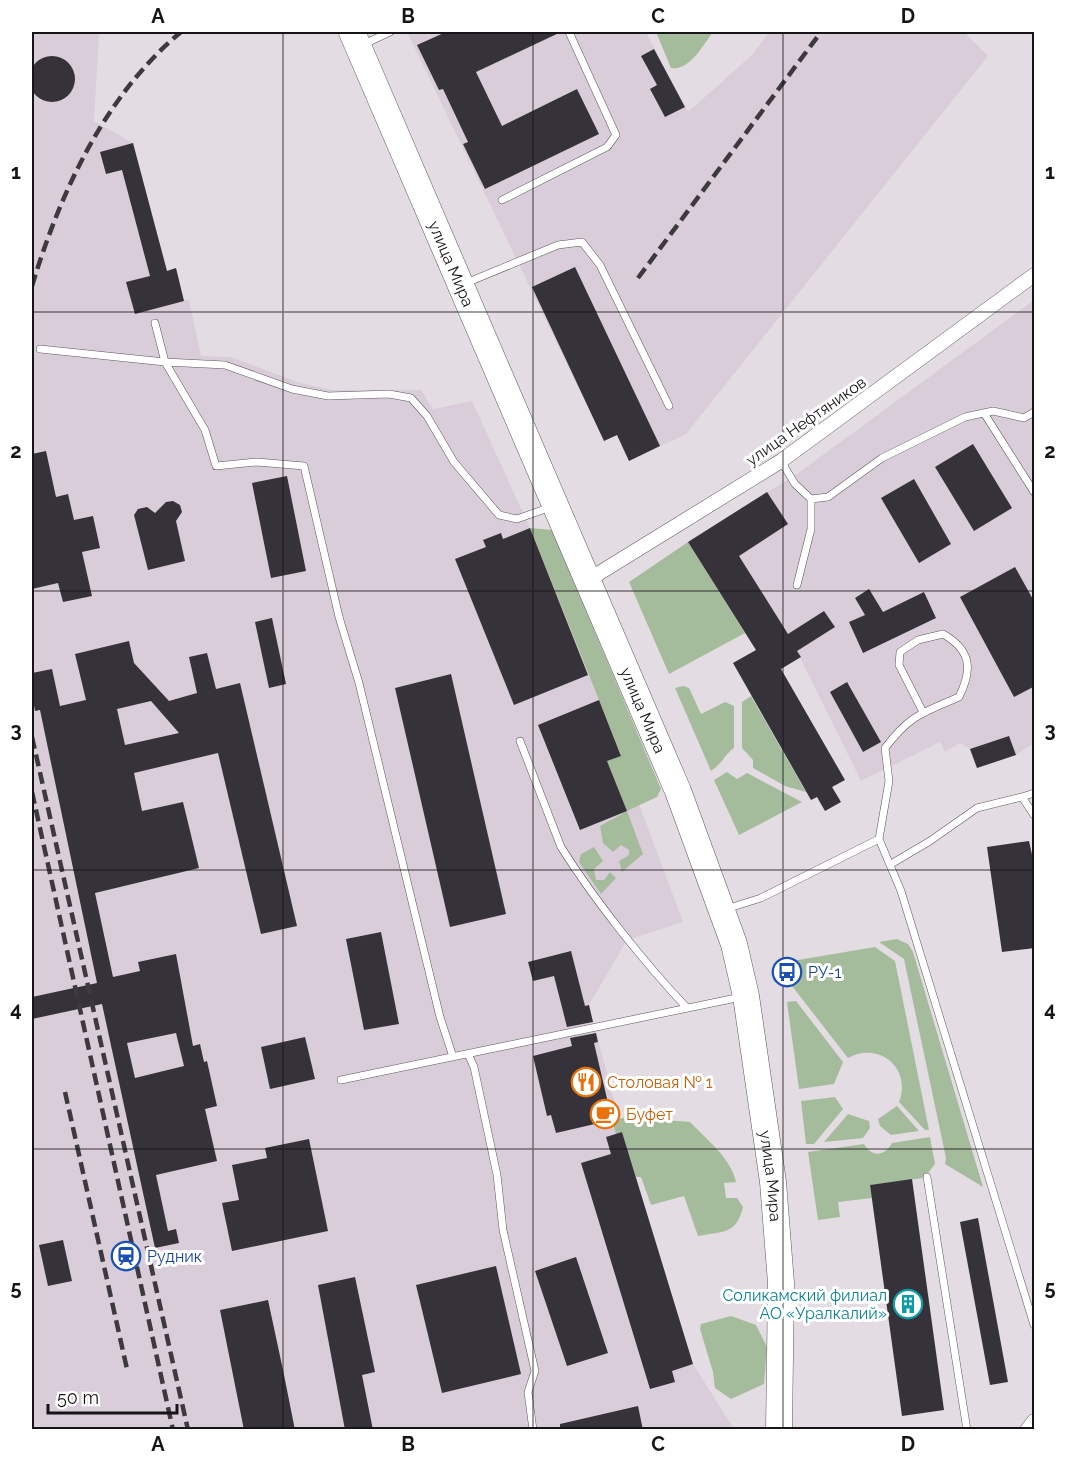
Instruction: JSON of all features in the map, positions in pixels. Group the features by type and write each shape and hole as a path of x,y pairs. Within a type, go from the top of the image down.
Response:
{"highway":[{"name":"улица Мира","path":"355,39 678,791 723,910 746,996 773,1182 781,1283 779,1430"}],"street":[{"name":"улица Нефтяников","path":"588,580 781,461 1035,275"},
{"path":"1027,1430 1035,1421"}],"lane":[{"path":"355,39 390,32"},
{"path":"502,200 607,147 616,135 568,32"},
{"path":"461,285 558,245 582,242 600,265 669,406"},
{"path":"155,323 165,362 205,430 216,466 257,462 304,466 339,617 359,683 440,1017 453,1057"},
{"path":"40,349 165,362 225,365 292,389 328,396 388,394 411,398 427,416 454,462 499,515 516,519 556,505"},
{"path":"781,461 795,484 811,499 828,498 882,458 965,417 993,411 1024,418 1035,412"},
{"path":"984,413 1035,492"},
{"path":"797,585 811,529 811,499"},
{"path":"923,712 899,665 900,652 918,640 943,634 957,642 967,659 968,679 959,697 923,712 903,724 885,748 889,781 879,839 891,864 1035,1325"},
{"path":"520,741 561,847 594,896 687,1008"},
{"path":"891,864 930,841 977,808 1035,793"},
{"path":"1022,797 1035,815"},
{"path":"723,910 761,898 879,839"},
{"path":"341,1080 746,996"},
{"path":"468,1054 474,1067 497,1175 503,1230 535,1371 528,1392 533,1430"},
{"path":"927,1177 967,1430"}],"shaded area":[{"path":"32,32 99,32 94,121 133,143 167,270 176,268 184,300 189,300 201,356 231,357 300,383 333,390 421,390 433,409 472,401 530,528 621,756 683,922 627,940 589,1005 622,1132 693,1364 734,1429 32,1429"},
{"path":"407,32 646,32 688,112 752,55 769,32 964,32 988,56 686,434 629,461 617,435 604,441"},
{"path":"1034,300 1034,743 1016,755 977,768 970,749 960,743 945,752 940,742 861,781 787,631 756,650 688,542 797,474"}],"green space":[{"path":"656,32 713,32 690,61 678,68 671,68"},
{"path":"530,528 552,530 661,789 657,797 627,811 607,761 621,755"},
{"path":"688,542 745,633 669,674 629,582"},
{"path":"683,686 689,688 701,714 725,702 734,706 734,748 711,771 675,688"},
{"path":"751,696 806,792 785,786 753,768 753,760 742,748 742,702"},
{"path":"727,772 737,779 747,773 802,802 739,835 714,780"},
{"path":"627,811 643,854 622,872 619,861 629,855 629,850 621,845 613,852 603,843 600,826"},
{"path":"594,847 603,861 594,869 596,880 604,880 610,872 616,878 601,894 579,862 581,854"},
{"path":"897,939 908,944 913,952 983,1187 945,1164 946,1158 904,959 879,942"},
{"path":"875,947 895,961 929,1130 925,1130 899,1102 902,1090 901,1078 890,1061 881,1055 871,1053 848,1058 792,986 784,986 784,981 794,979 792,961"},
{"path":"796,1001 843,1062 834,1084 799,1089 787,1002"},
{"path":"835,1097 843,1109 814,1144 806,1144 801,1101"},
{"path":"897,1106 919,1131 891,1135 880,1126 878,1119"},
{"path":"848,1114 869,1121 870,1128 863,1138 824,1142"},
{"path":"629,1117 690,1122 717,1149 733,1173 736,1182 724,1183 726,1198 737,1198 743,1207 737,1223 721,1232 698,1236 684,1196 651,1205 641,1177 636,1177 622,1132 616,1134 612,1120"},
{"path":"930,1137 935,1164 924,1178 870,1185 872,1198 838,1202 840,1217 818,1220 808,1152 864,1144 871,1152 878,1154 886,1151 892,1143"},
{"path":"731,1316 756,1325 767,1347 764,1384 731,1399 715,1388 713,1372 700,1329 701,1324"}],"building":[{"path":"446,32 561,32 476,72 502,126 577,89 599,134 485,189 463,144 468,142 443,89 439,90 417,45"},
{"path":"654,49 685,107 665,117 650,89 657,85 641,56"},
{"path":"52,56 68,63 75,79 68,95 52,102 36,95 29,79 36,63"},
{"path":"133,143 167,271 176,268 184,301 135,314 126,282 150,276 122,170 106,174 100,152"},
{"path":"575,267 660,446 629,461 617,435 604,441 532,287"},
{"path":"973,444 1012,508 974,531 935,467"},
{"path":"46,451 56,497 68,494 74,520 93,516 100,548 82,552 92,596 63,602 58,583 32,589 32,454"},
{"path":"287,476 306,571 271,578 252,483"},
{"path":"914,479 951,544 919,563 881,498"},
{"path":"767,492 788,524 739,556 788,634 824,611 835,627 797,651 801,657 781,669 845,780 832,787 841,802 825,811 817,797 811,800 733,663 756,650 688,542"},
{"path":"173,501 180,505 182,512 176,521 185,561 148,570 134,515 138,509 147,507 155,513 166,502"},
{"path":"530,528 588,675 514,705 455,559 486,547 483,540 501,533 503,539"},
{"path":"1015,567 1035,603 1035,686 1014,697 960,597"},
{"path":"869,589 883,612 924,592 936,618 863,653 849,622 865,615 855,598"},
{"path":"272,618 286,684 269,688 255,622"},
{"path":"129,641 134,663 169,701 197,693 189,657 207,653 216,689 240,683 297,926 261,934 218,753 134,773 142,811 183,802 199,868 95,893 113,977 140,971 138,962 176,954 193,1046 200,1044 204,1062 207,1061 217,1106 205,1109 217,1161 156,1175 168,1231 176,1229 179,1243 155,1248 102,1004 32,1019 32,997 97,983 40,710 35,711 32,693 32,673 52,669 60,706 86,700 75,654","holes":["151,701 179,733 125,745 117,709","176,1033 184,1066 135,1078 127,1043"]},
{"path":"451,674 506,914 450,927 395,688"},
{"path":"847,682 881,742 863,752 830,692"},
{"path":"599,700 621,756 607,761 627,811 580,830 538,725"},
{"path":"1009,736 1016,755 977,768 970,749"},
{"path":"1029,841 1035,868 1035,948 1002,952 987,847"},
{"path":"381,932 399,1024 364,1030 346,939"},
{"path":"571,951 585,1006 589,1005 593,1022 567,1027 554,976 533,981 528,962"},
{"path":"596,1033 598,1042 594,1043 612,1120 556,1133 551,1115 547,1116 533,1056 572,1046 570,1038"},
{"path":"305,1037 315,1079 270,1089 261,1047"},
{"path":"622,1132 693,1364 672,1371 675,1382 650,1389 581,1163 611,1154 606,1137"},
{"path":"309,1139 328,1231 232,1251 222,1203 239,1200 232,1165 267,1158 265,1148"},
{"name":"Соликамский филиал АО «Уралкалий»","path":"912,1179 944,1410 902,1416 870,1185"},
{"path":"978,1218 1008,1382 990,1385 960,1222"},
{"path":"63,1240 72,1281 48,1286 39,1245"},
{"path":"576,1257 608,1353 567,1366 535,1271"},
{"path":"496,1266 521,1374 442,1393 416,1285"},
{"path":"355,1277 375,1372 362,1375 373,1430 345,1430 318,1285"},
{"path":"268,1300 295,1430 244,1430 220,1310"},
{"path":"638,1406 643,1430 560,1430 560,1424"}],"railway":[{"path":"32,286 56,216 89,148 130,85 154,57 181,32"},
{"path":"638,278 821,32"},
{"path":"32,737 188,1430"},
{"path":"32,792 173,1430"},
{"path":"65,1092 127,1369"}],"place":[{"name":"РУ-1","path":"787,972"},
{"name":"Столовая № 1","path":"586,1082"},
{"name":"Буфет","path":"605,1114"},
{"name":"Рудник","path":"126,1256"},
{"name":"Соликамский филиал АО «Уралкалий»","path":"908,1304"}]}
